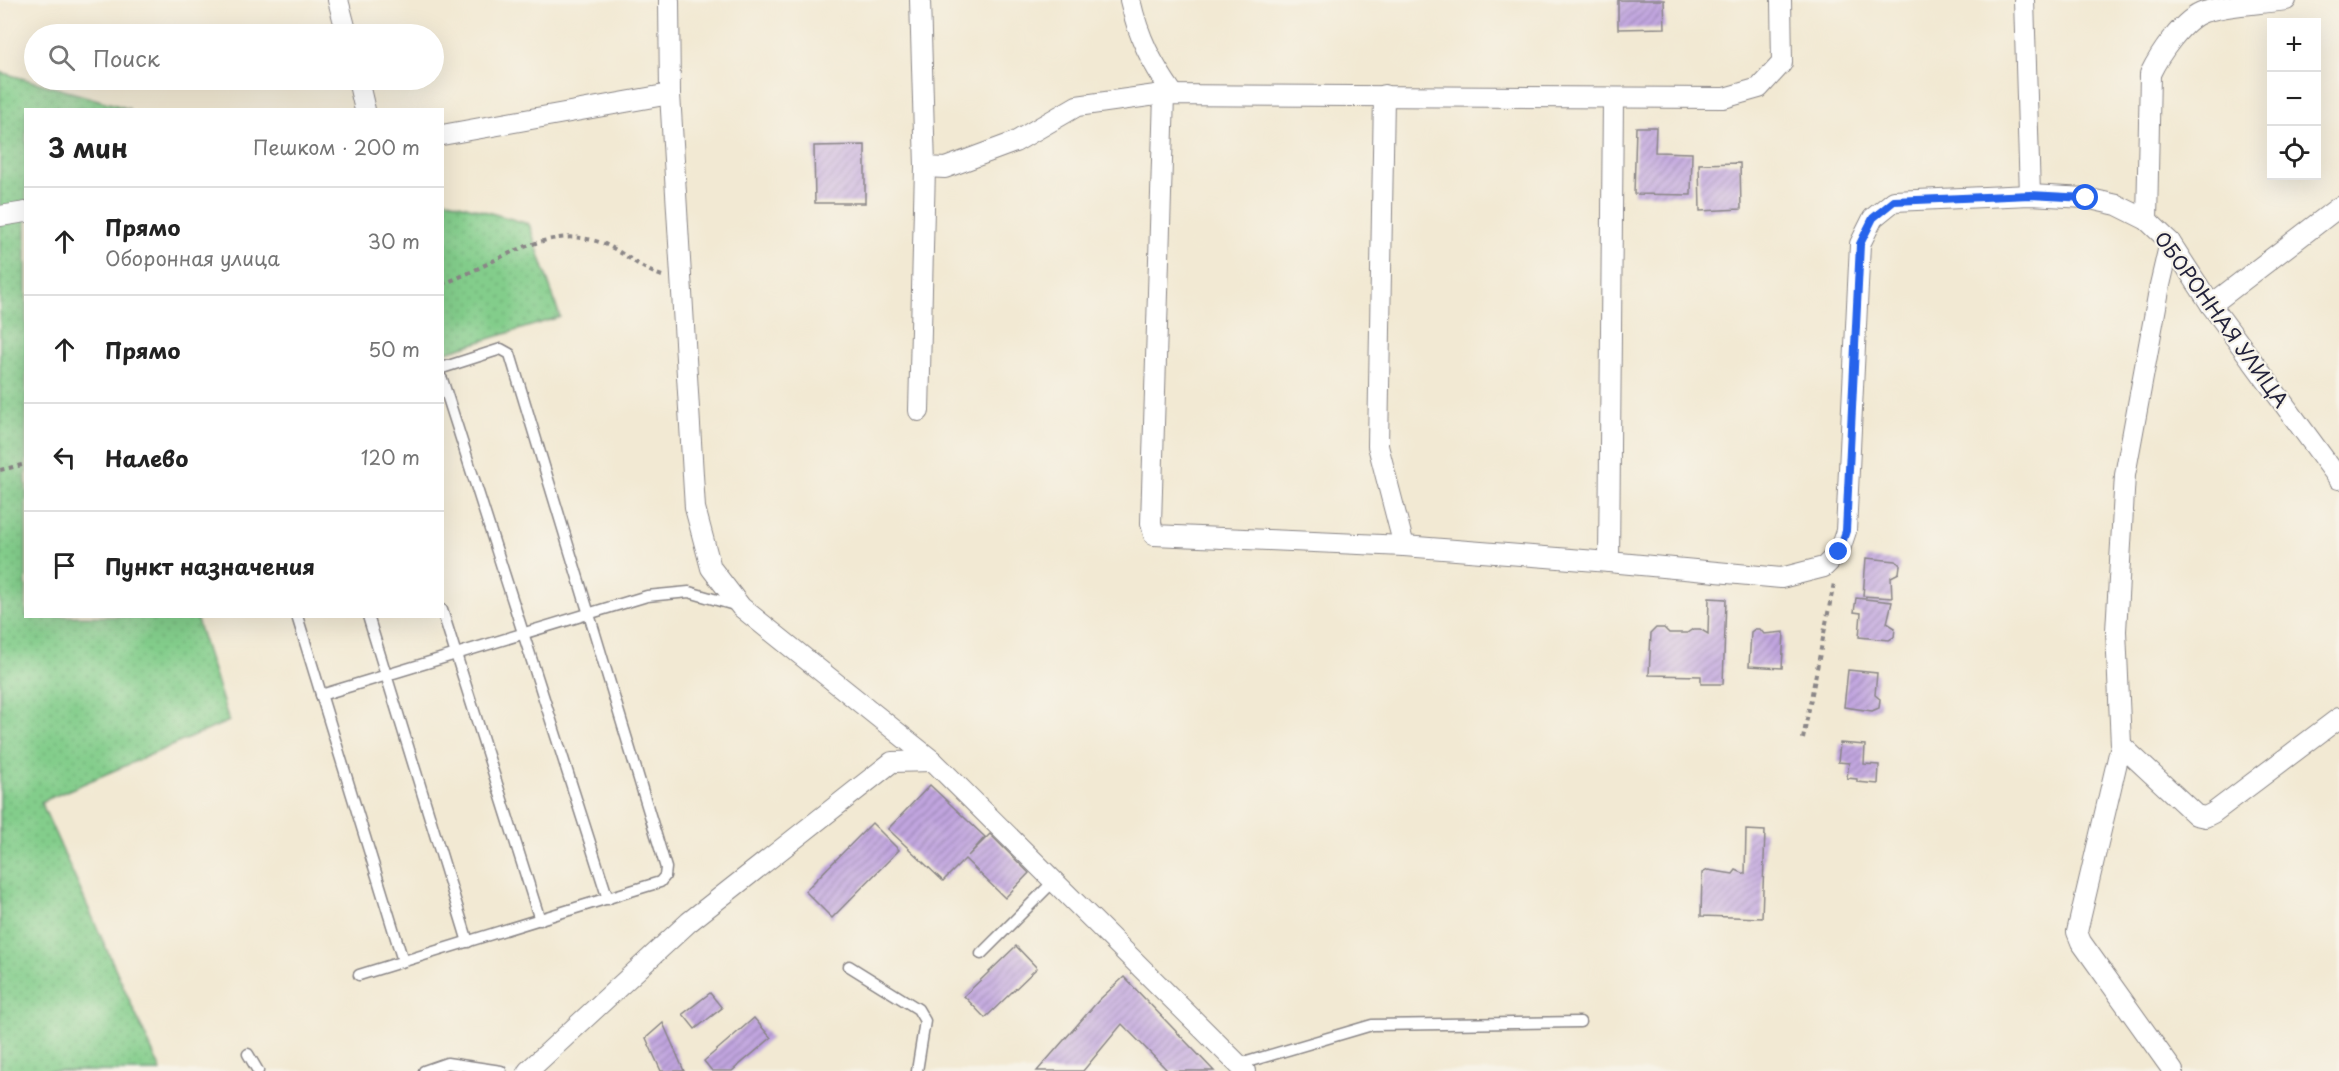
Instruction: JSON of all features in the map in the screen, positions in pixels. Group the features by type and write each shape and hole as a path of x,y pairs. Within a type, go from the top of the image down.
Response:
{"street":[{"path":"338,0 344,24"},
{"path":"669,0 669,94 695,508 711,568 741,607 933,761 1243,1067"},
{"path":"919,411 925,166 920,0"},
{"path":"1130,0 1138,35 1169,95 1151,523 1154,535 1404,546 1781,578 1803,575 1824,567 1839,552"},
{"path":"925,166 945,168 1015,142 1035,133 1060,114 1077,106 1169,95 1384,94 1724,98 1759,88 1782,63 1781,0"},
{"path":"2024,0 2030,195"},
{"path":"2147,220 2150,74 2158,57 2190,21 2202,13 2286,0"},
{"path":"360,90 365,108"},
{"path":"444,135 669,94"},
{"path":"1384,94 1378,446 1404,546"},
{"path":"1609,562 1613,98"},
{"name":"ОБОРОННАЯ УЛИЦА","path":"1839,552 1846,531 1860,244 1873,218 1894,201 2030,195 2086,198 2117,205 2147,220 2170,242 2211,305 2339,479"},
{"path":"2211,305 2339,207"},
{"path":"0,216 24,212"},
{"path":"2170,242 2125,475 2115,631 2121,745 2077,932 2081,942 2173,1071"},
{"path":"2121,745 2196,815 2205,817 2214,813 2339,718"},
{"path":"528,1071 689,922 892,762 933,761"}],"lane":[{"path":"359,975 608,899 660,882 665,876 666,868 510,354 501,350 444,367"},
{"path":"444,385 608,899"},
{"path":"321,695 647,596 689,592 741,607"},
{"path":"444,616 540,920"},
{"path":"298,618 403,962"},
{"path":"369,618 468,942"},
{"path":"981,954 1054,881"},
{"path":"849,966 918,1009 925,1021 917,1071"},
{"path":"1243,1067 1372,1025 1580,1022"},
{"path":"248,1054 258,1071"},
{"path":"424,1071 447,1063 463,1063 501,1071"}],"path":[{"path":"444,283 465,276 544,238 575,236 603,243 655,273 681,281"},
{"path":"0,470 24,465"},
{"path":"1803,740 1839,552"}],"green space":[{"path":"0,72 24,79 24,90 63,90 126,108 24,108 24,618 196,618 229,721 41,802 161,1071 0,1071"},
{"path":"444,200 529,224 560,317 444,353"}],"building":[{"path":"1618,0 1664,0 1665,28 1618,29"},
{"path":"1636,127 1656,127 1655,152 1692,153 1691,195 1634,194"},
{"path":"865,145 865,203 815,203 814,146"},
{"path":"1740,163 1741,209 1700,211 1699,164"},
{"path":"1866,558 1896,561 1900,565 1899,573 1891,577 1892,598 1863,596"},
{"path":"1709,598 1726,599 1723,684 1701,684 1701,676 1649,675 1651,633 1656,628 1664,628 1669,633 1687,633 1693,629 1700,629 1708,634"},
{"path":"1856,598 1892,602 1887,623 1895,628 1894,637 1889,640 1859,637 1861,613 1854,612"},
{"path":"1760,629 1764,634 1784,632 1782,668 1749,666 1751,632"},
{"path":"1848,670 1877,673 1875,695 1880,699 1879,708 1872,711 1844,707"},
{"path":"1840,743 1865,745 1864,764 1879,765 1878,784 1857,782 1857,779 1847,778 1849,763 1838,762"},
{"path":"930,785 985,837 968,856 990,834 1029,873 1005,898 965,859 943,881 888,829"},
{"path":"872,823 899,850 832,918 805,891"},
{"path":"1746,830 1765,831 1762,918 1701,916 1702,873 1708,870 1733,874 1736,870 1745,874"},
{"path":"1016,946 1037,968 985,1018 964,996"},
{"path":"1124,977 1214,1071 1168,1071 1122,1024 1083,1071 1037,1071 1099,1000"},
{"path":"710,993 722,1008 695,1029 683,1014"},
{"path":"754,1018 771,1038 732,1071 712,1071 704,1061"},
{"path":"663,1023 684,1071 661,1071 646,1038"}],"route":[{"path":"1839,552 1846,531 1860,244 1873,218 1894,201 2030,195 2086,198"}]}
